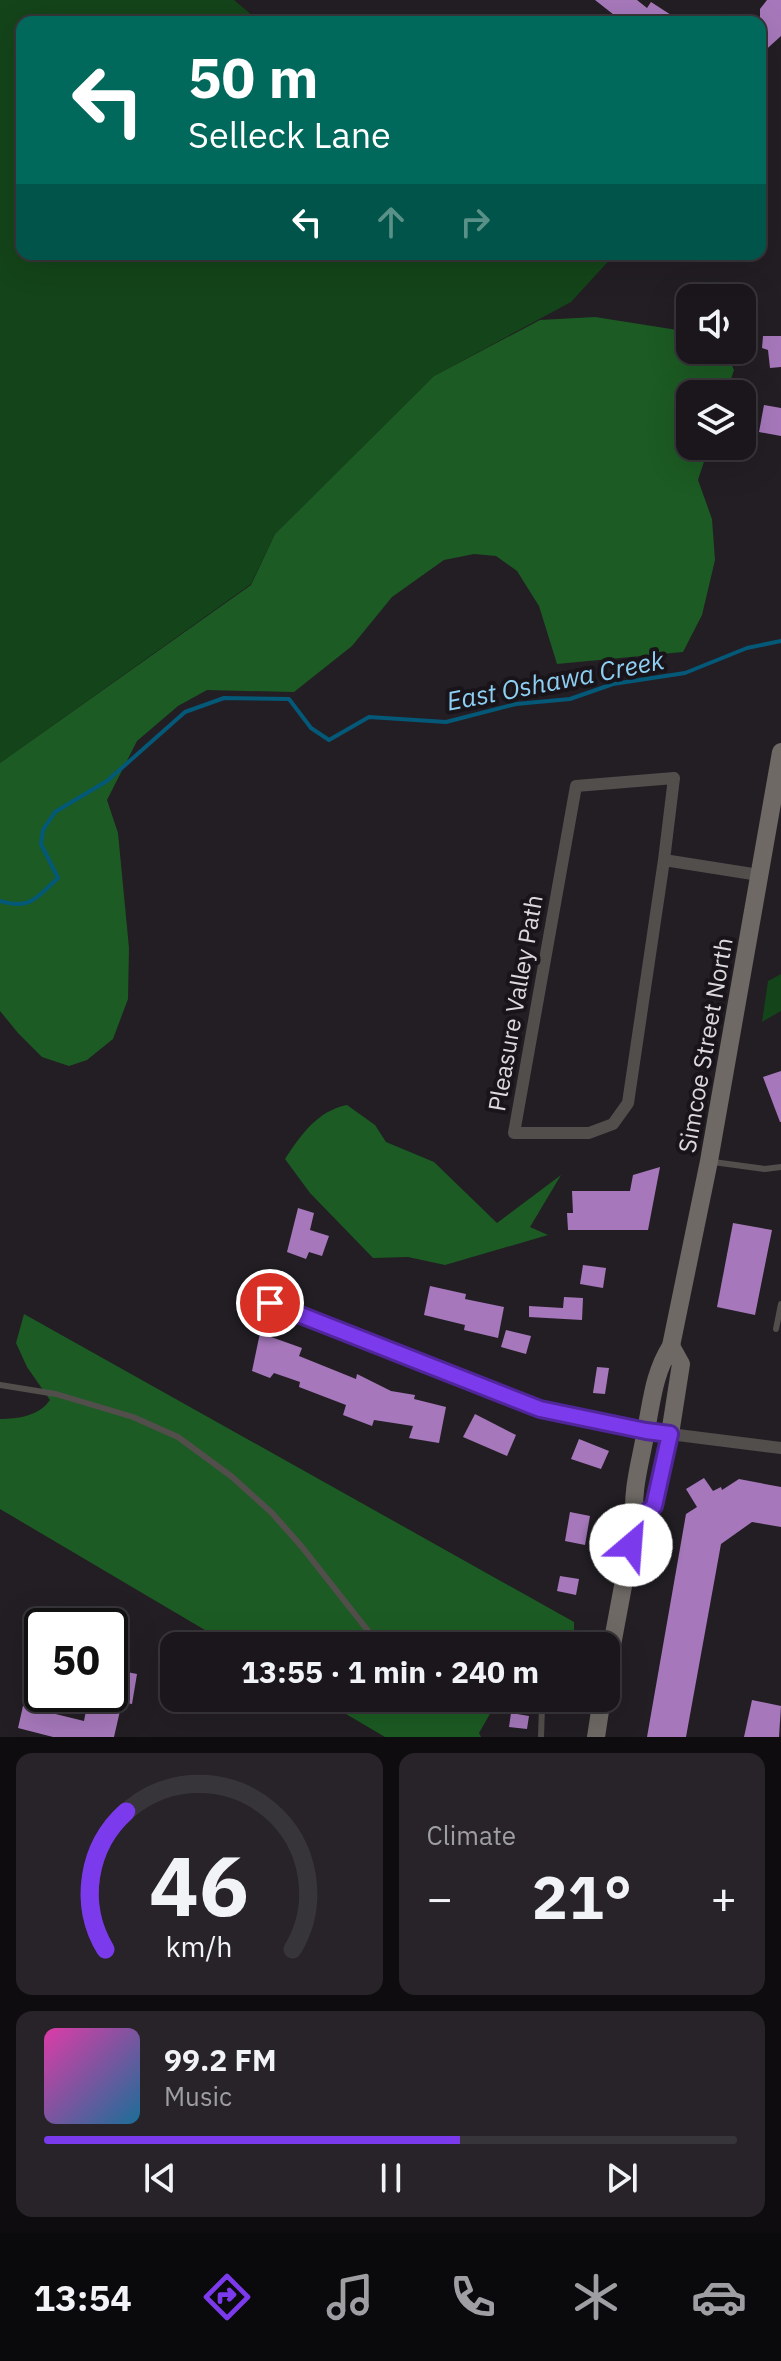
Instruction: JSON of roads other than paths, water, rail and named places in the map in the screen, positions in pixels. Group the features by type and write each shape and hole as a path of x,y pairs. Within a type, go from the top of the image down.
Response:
{"main road":[{"name":"Simcoe Street North","path":"614,1632 635,1522 632,1502 651,1396 659,1365 671,1346 709,1161 781,752"},
{"name":"Simcoe Street North","path":"635,1522 654,1506 670,1434 681,1364 671,1346"},
{"path":"596,1737 600,1712"}],"street":[{"name":"Pleasure Valley Path","path":"674,778 664,860 628,1103 613,1124 589,1133 514,1133 576,786 674,778"},
{"path":"664,860 759,875"},
{"path":"270,1303 540,1409 646,1431 781,1448"}],"lane":[{"path":"709,1161 765,1169 781,1167"},
{"path":"776,1329 781,1304"},
{"path":"0,1385 56,1394 133,1417 178,1437 231,1476 272,1513 369,1632"},
{"path":"541,1737 542,1712"}],"waterway":[{"name":"East Oshawa Creek","path":"0,901 26,903 58,878 41,844 43,830 55,812 107,781 185,712 224,698 289,699 311,728 329,740 369,717 446,722 516,704 570,699 613,684 685,673 747,648 781,641"}]}
